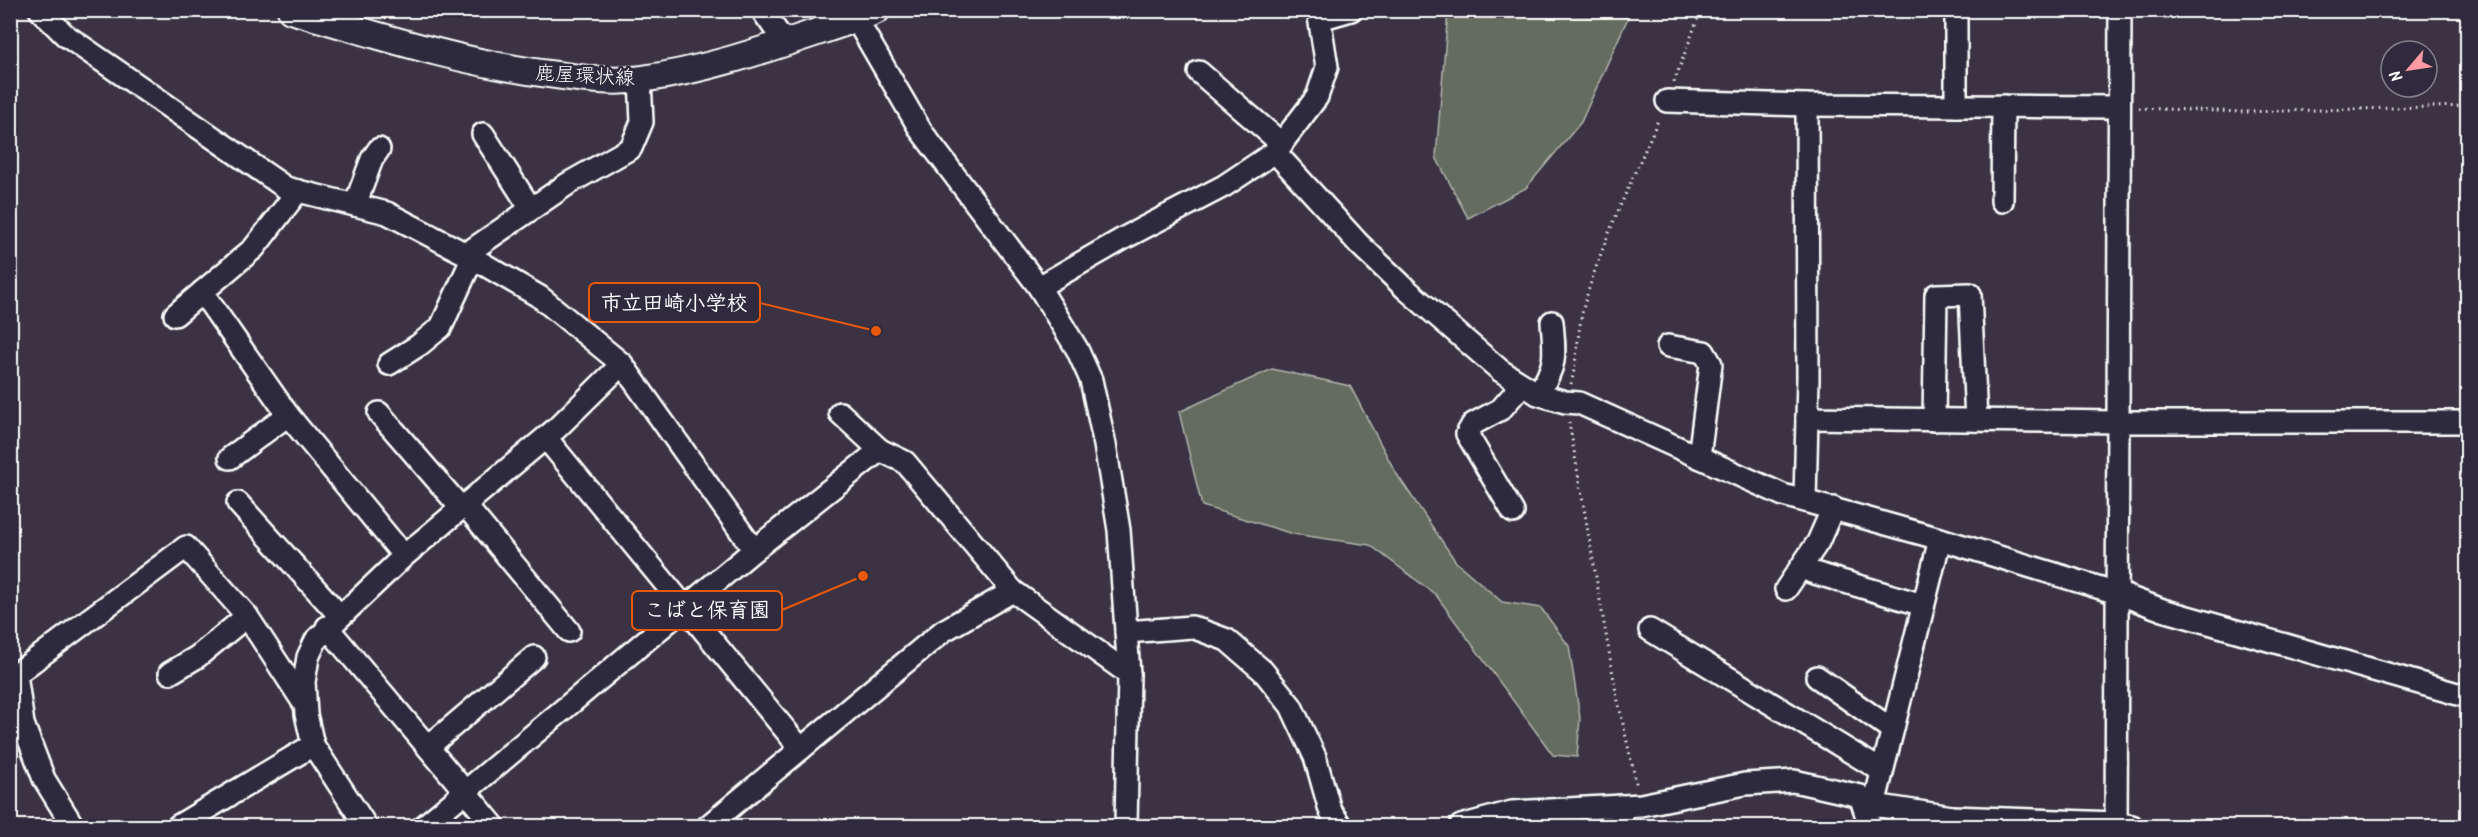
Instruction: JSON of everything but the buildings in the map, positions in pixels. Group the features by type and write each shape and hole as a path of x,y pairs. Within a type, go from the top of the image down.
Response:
{"main road":[{"name":"鹿屋環状線","path":"291,10 424,50 515,70 589,79 640,79 716,64 867,15"}],"street":[{"path":"40,10 65,35 286,188 387,213 470,256 540,297 622,364 754,550"},
{"path":"762,10 785,43"},
{"path":"1039,287 1126,237 1224,186 1279,148 1317,97 1327,67 1319,15 1351,10"},
{"path":"1956,10 1956,106"},
{"path":"1461,826 1512,813 1628,813 1745,784 1794,781 1867,801 1952,817 2121,825 2117,593 2121,10"},
{"path":"867,15 921,131 1039,287 1077,349 1091,380 1105,445 1119,531 1129,674 1126,826"},
{"path":"1199,72 1279,148 1359,244 1398,282 1501,371 1530,389 1565,402 1579,403 1783,495 1805,499 1940,539 2117,593 2163,610 2468,697"},
{"path":"389,364 419,345 441,327 470,256 569,183 631,148 642,122 640,79"},
{"path":"1666,101 1807,105 2120,107"},
{"path":"1805,499 1807,105"},
{"path":"2002,201 2003,106"},
{"path":"483,134 531,209"},
{"path":"355,205 378,149"},
{"path":"175,315 254,248 298,191"},
{"path":"202,292 288,415 404,556"},
{"path":"1934,420 1936,295 1970,294 1976,420"},
{"path":"1513,512 1467,434 1473,424 1501,409 1549,377 1555,360 1552,322"},
{"path":"1668,346 1704,352 1711,364 1699,457"},
{"path":"366,826 313,745 305,706 304,682 308,657 316,640 333,621 404,556 546,438 622,364"},
{"path":"840,413 880,450 904,462 1013,591 1129,674"},
{"path":"230,458 288,415"},
{"path":"1807,418 2118,422 2468,422"},
{"path":"381,424 463,506 569,630"},
{"path":"546,438 801,750"},
{"path":"424,826 754,550 880,450"},
{"path":"238,503 333,621 428,747 494,826"},
{"path":"1786,589 1818,542 1833,508"},
{"path":"1870,826 1867,801 1882,771 1940,539"},
{"path":"73,826 44,779 23,724 13,671 186,548 247,616 305,706"},
{"path":"1811,572 1923,605"},
{"path":"708,826 943,631 1013,591"},
{"path":"170,673 197,657 247,616"},
{"path":"1126,632 1192,627 1227,640 1263,671 1291,706 1315,757 1330,810 1341,826"},
{"path":"1650,630 1882,771"},
{"path":"428,747 534,657"},
{"path":"1817,677 1891,729"},
{"path":"178,826 313,745"}],"path":[{"path":"1628,813 1617,692 1565,402 1575,368 1584,305 1594,270 1666,101 1701,10"},
{"path":"2120,107 2243,112 2468,106"}],"green space":[{"path":"1448,11 1631,11 1581,122 1526,188 1468,218 1436,157"},
{"path":"1272,369 1350,386 1396,473 1456,562 1502,602 1541,608 1569,646 1580,718 1577,757 1553,755 1436,595 1370,545 1293,534 1202,506 1179,412"}],"place":[{"name":"市立田崎小学校","path":"876,331"},
{"name":"こばと保育園","path":"863,576"}]}
